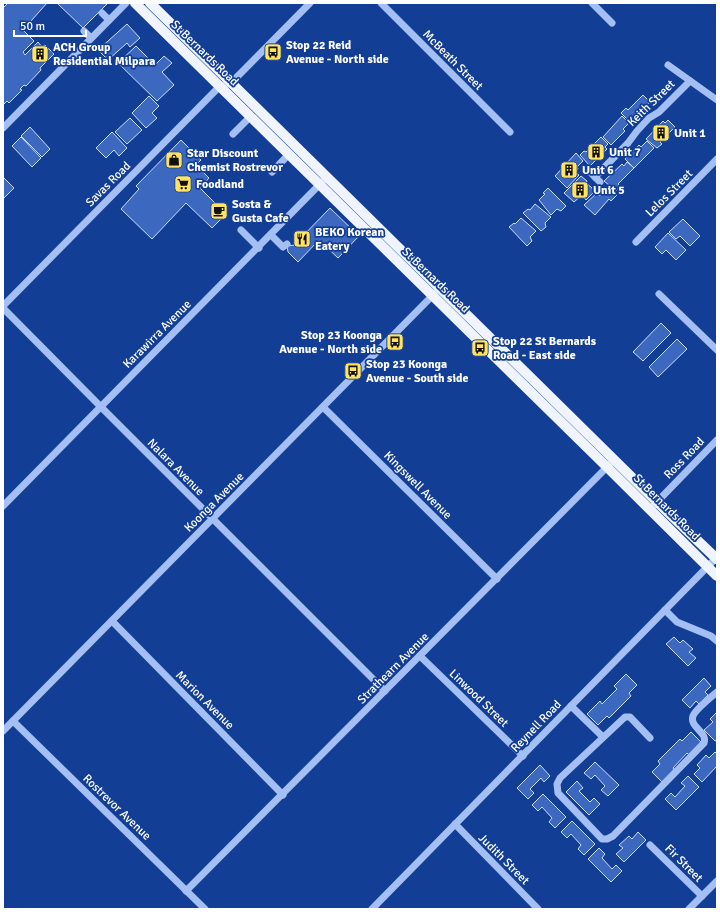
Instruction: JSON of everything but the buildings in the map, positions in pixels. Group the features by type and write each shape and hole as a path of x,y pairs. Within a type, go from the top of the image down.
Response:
{"main road":[{"name":"St Bernards Road","path":"135,3 289,154 323,181"},
{"name":"St Bernards Road","path":"150,3 231,83 323,181 611,463 653,506 717,576"},
{"name":"St Bernards Road","path":"653,506 716,558"}],"street":[{"path":"3,128 126,3"},
{"path":"220,86 231,83 310,3"},
{"name":"McBeath Street","path":"381,3 510,132"},
{"path":"592,3 612,23"},
{"path":"102,13 109,20"},
{"path":"84,31 91,38"},
{"name":"Keith Street","path":"668,65 717,100"},
{"name":"Keith Street","path":"590,172 598,180 649,118 659,112 690,81"},
{"name":"Savas Road","path":"3,307 220,86"},
{"path":"233,134 251,116"},
{"path":"272,172 289,154"},
{"name":"Lelos Street","path":"636,242 717,159"},
{"name":"Karawirra Avenue","path":"3,506 259,248 323,181"},
{"path":"241,230 259,248"},
{"path":"271,235 283,247 286,244"},
{"name":"Koonga Avenue","path":"3,731 436,292"},
{"path":"659,294 717,350"},
{"name":"Nalara Avenue","path":"3,307 385,691"},
{"name":"Kingswell Avenue","path":"323,407 496,579"},
{"name":"Ross Road","path":"653,506 717,440"},
{"name":"Strathearn Avenue","path":"186,891 611,463"},
{"name":"Reynell Road","path":"372,909 716,558"},
{"path":"665,610 677,622 704,633 717,641"},
{"name":"Marion Avenue","path":"112,621 283,794"},
{"name":"Linwood Street","path":"420,656 522,756"},
{"path":"650,738 630,717 627,716 560,778 556,788 558,793 598,835 605,839 613,836 704,743 704,735 693,722 692,717 717,692"},
{"path":"571,706 603,737"},
{"name":"Rostrevor Avenue","path":"13,721 205,909"},
{"name":"Judith Street","path":"455,824 538,909"},
{"name":"Fir Street","path":"650,845 702,896"},
{"path":"689,909 716,883"}],"place":[{"name":"Stop 22 Reid Avenue - North side","path":"273,52"},
{"name":"ACH Group Residential Milpara","path":"40,54"},
{"name":"Unit 1","path":"661,133"},
{"name":"Unit 7","path":"596,152"},
{"name":"Star Discount Chemist Rostrevor","path":"174,160"},
{"name":"Unit 6","path":"569,170"},
{"name":"Foodland","path":"183,184"},
{"name":"Unit 5","path":"580,190"},
{"name":"Sosta & Gusta Cafe","path":"219,211"},
{"name":"BEKO Korean Eatery","path":"302,239"},
{"name":"Stop 23 Koonga Avenue - North side","path":"395,342"},
{"name":"Stop 22 St Bernards Road - East side","path":"480,348"},
{"name":"Stop 23 Koonga Avenue - South side","path":"353,371"}]}
